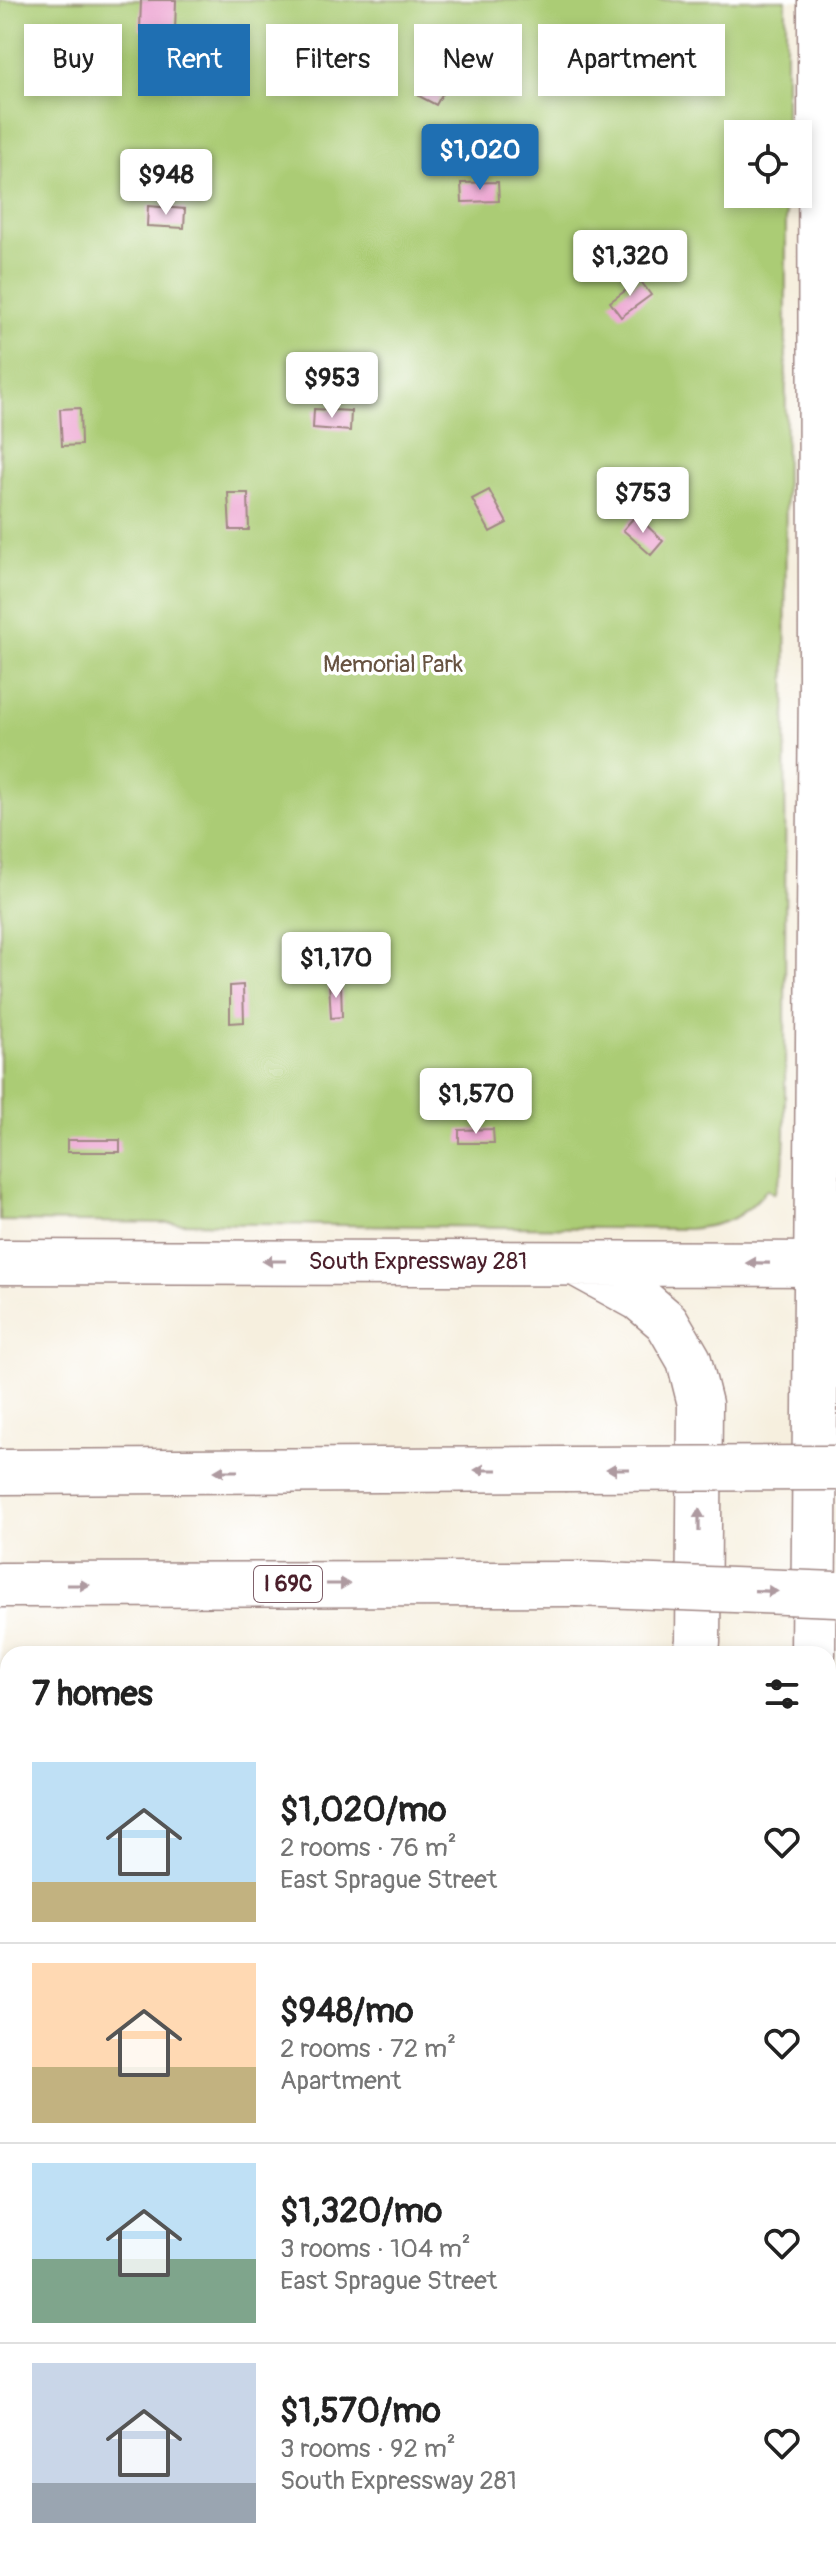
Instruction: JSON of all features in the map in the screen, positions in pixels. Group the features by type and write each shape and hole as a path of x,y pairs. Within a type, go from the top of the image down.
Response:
{"main road":[{"path":"813,1646 827,1264 826,24"},
{"path":"572,1261 640,1299 667,1322 689,1360 700,1404 697,1646"},
{"name":"South Expressway 281","path":"0,1262 827,1264"},
{"path":"0,1472 836,1468"},
{"name":"I 69C","path":"0,1585 576,1584 836,1594"}],"green space":[{"name":"Memorial Park","path":"0,0 786,0 786,120 724,120 724,208 786,208 785,1134 783,1169 774,1194 767,1189 732,1219 688,1229 0,1221"}],"building":[{"path":"141,0 176,0 175,24 140,24"},
{"path":"419,96 441,96 436,105"},
{"path":"498,182 499,201 462,202 461,183"},
{"path":"148,206 185,209 184,228 147,226"},
{"path":"640,280 651,295 621,317 610,302"},
{"path":"80,408 81,445 62,446 60,409"},
{"path":"314,409 351,411 350,431 313,428"},
{"path":"489,490 507,523 490,532 472,499"},
{"path":"228,493 248,493 249,530 230,530"},
{"path":"636,515 663,541 651,555 623,530"},
{"path":"341,982 342,1017 331,1018 329,983"},
{"path":"243,985 244,1022 230,1023 230,986"},
{"path":"493,1129 494,1143 459,1143 459,1130"},
{"path":"67,1140 120,1140 120,1152 67,1152"}]}
